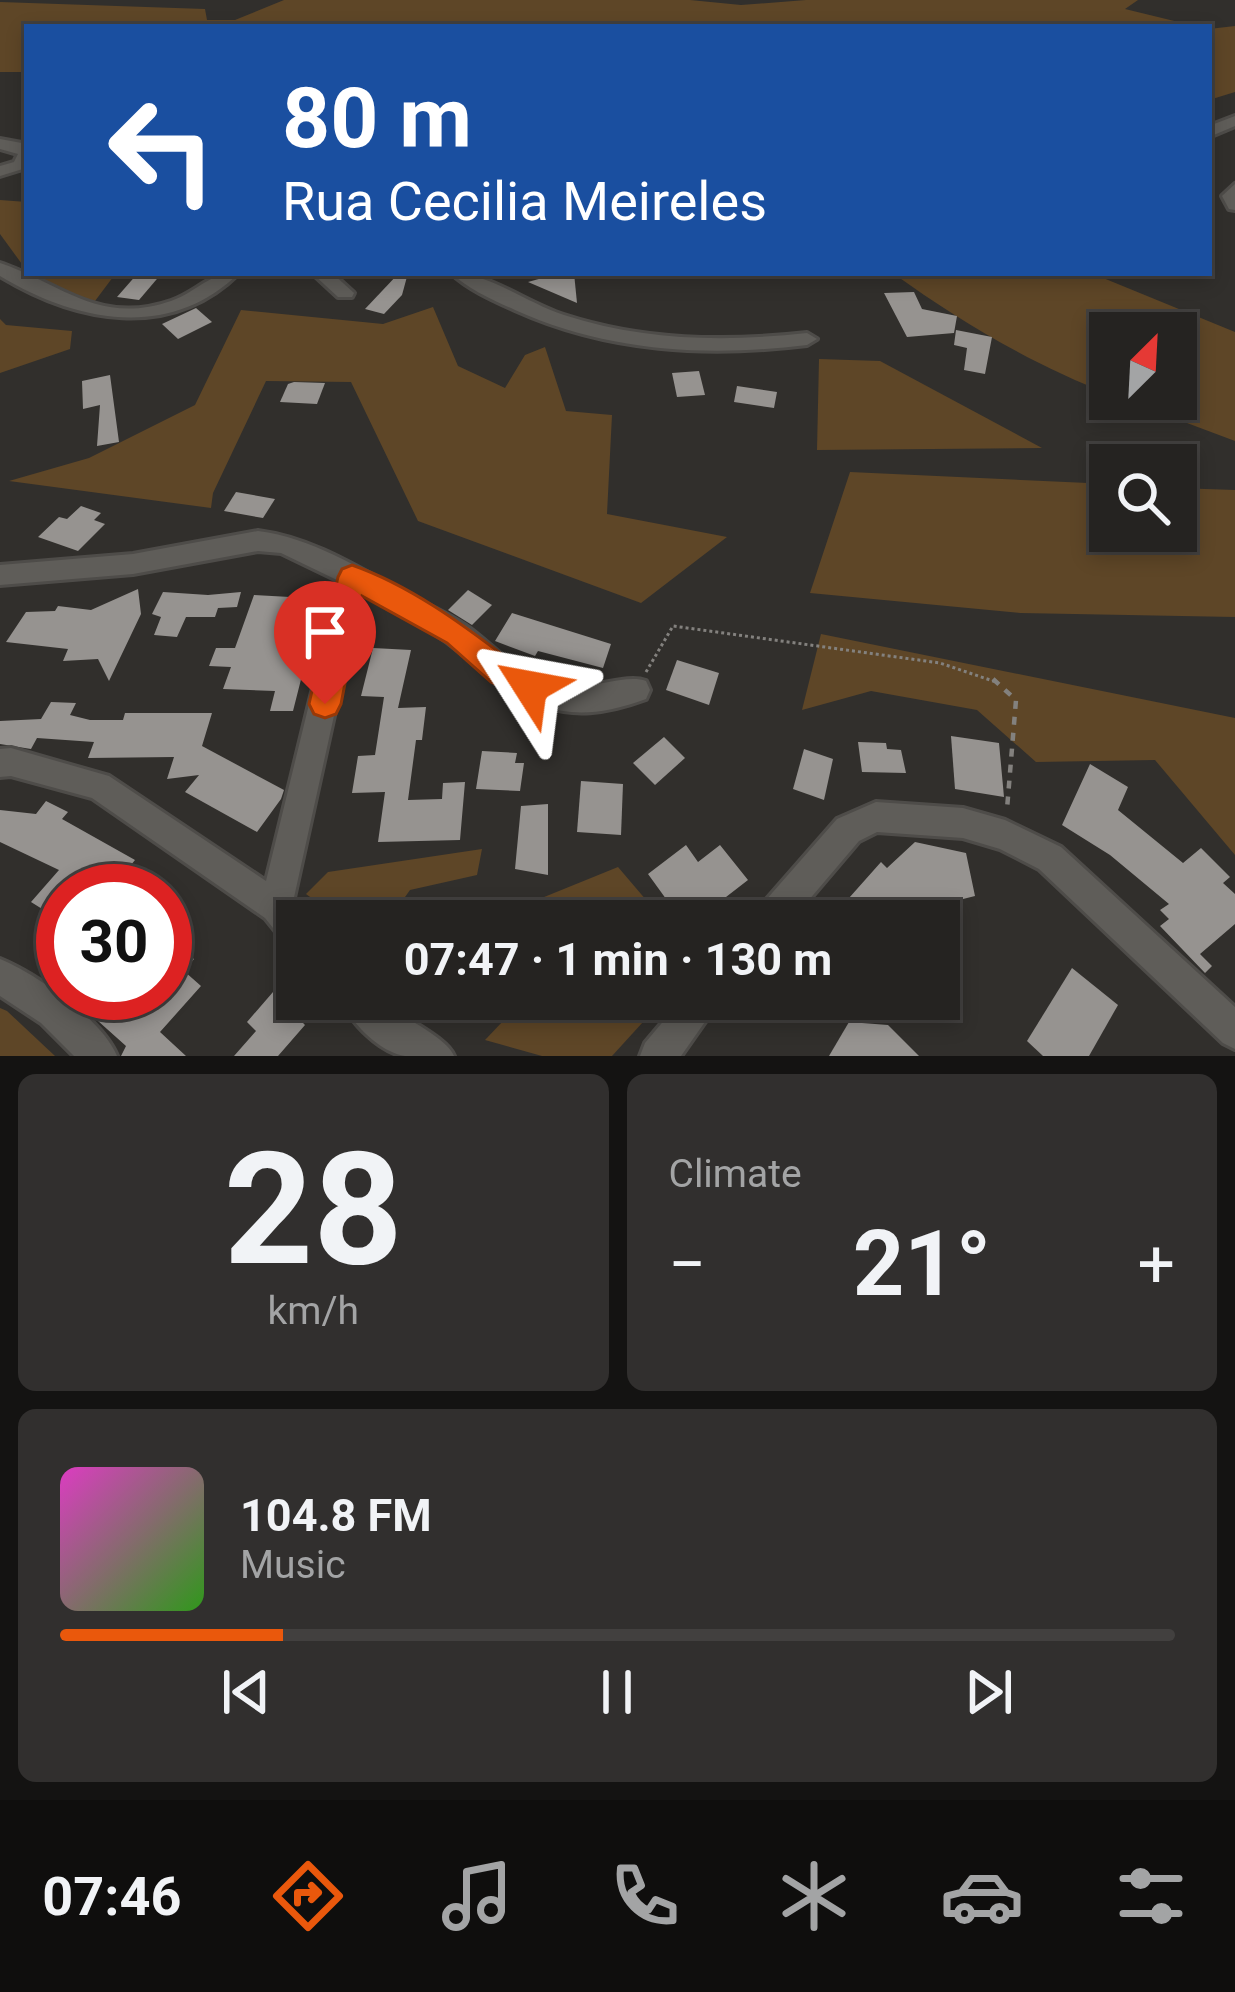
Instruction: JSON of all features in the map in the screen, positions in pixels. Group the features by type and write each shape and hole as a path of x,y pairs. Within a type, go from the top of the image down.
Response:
{"street":[{"path":"1235,189 1230,196 1235,206"},
{"path":"0,268 45,294 118,314 172,308 225,276"},
{"path":"325,276 345,293"},
{"path":"465,276 526,311 593,333 719,345 807,339"},
{"path":"0,575 133,564 258,541 300,550 352,577 457,634 502,672 551,697 595,700 636,689"},
{"path":"290,900 352,577"},
{"path":"0,763 99,786 147,814 276,911"},
{"path":"788,900 848,830 876,817 963,823 1005,835 1050,857 1235,1031"},
{"path":"0,976 53,1011 99,1056"},
{"path":"378,1020 436,1056"},
{"path":"658,1056 687,1020"}],"path":[{"path":"636,689 673,626 940,664 993,680 1016,700 1005,835"}],"shaded area":[{"path":"284,0 690,0 741,5 806,0 1138,0 1125,9 1187,24 24,24 24,72 0,72 0,2 205,9 207,20 235,20"},
{"path":"1235,26 1235,92 1212,99 1212,29"},
{"path":"0,200 24,202 24,267 0,234"},
{"path":"30,276 114,276 92,305 37,285"},
{"path":"897,276 1098,276 1186,312 1089,312 1089,385 998,341"},
{"path":"433,307 458,366 505,388 525,355 545,347 566,411 612,415 607,514 727,537 641,603 418,521 351,382 266,381 213,493 211,508 9,481 89,458 195,405 241,310 383,324"},
{"path":"1197,316 1235,332 1235,441 1179,420 1197,420"},
{"path":"0,319 6,325 72,331 70,349 0,373"},
{"path":"819,359 880,361 1042,448 817,450"},
{"path":"850,472 1089,483 1089,552 1197,552 1197,489 1235,490 1235,617 1020,613 810,593"},
{"path":"821,634 1235,718 1235,855 1155,760 1036,762 977,710 871,691 802,710"},
{"path":"482,849 477,875 410,890 403,900 314,900 306,894 328,872"},
{"path":"618,867 646,900 537,900"},
{"path":"0,1008 7,1011 55,1056 0,1056"},
{"path":"504,1020 645,1020 612,1056 542,1056 485,1040"}],"building":[{"path":"135,276 159,276 139,300 117,297"},
{"path":"396,276 407,276 402,295 384,314 365,309"},
{"path":"574,276 577,303 528,282"},
{"path":"914,292 922,309 957,316 954,333 907,337 884,293"},
{"path":"196,308 212,322 178,339 162,324"},
{"path":"956,330 992,337 985,374 964,370 967,348 954,345"},
{"path":"699,371 705,395 677,397 672,373"},
{"path":"110,375 119,442 97,446 100,405 83,409 82,381"},
{"path":"325,383 317,404 280,402 288,384"},
{"path":"737,386 777,392 774,408 734,402"},
{"path":"236,492 275,499 263,518 224,511"},
{"path":"81,506 101,513 94,520 105,524 78,551 38,537 59,517 67,519"},
{"path":"138,589 141,614 109,681 98,659 63,661 68,649 6,642 26,612 55,611 58,606 91,610"},
{"path":"468,590 492,605 472,625 448,610"},
{"path":"163,592 241,592 237,607 218,608 215,617 186,617 177,637 154,635 161,617 152,614"},
{"path":"254,595 308,598 295,640 311,640 293,711 270,711 275,691 223,689 231,667 209,666 216,648 235,648"},
{"path":"512,613 611,644 603,668 538,651 535,656 495,641"},
{"path":"373,648 411,650 398,708 426,707 408,800 442,799 443,783 465,782 460,840 378,842 385,792 352,793 358,756 375,755 384,697 361,696"},
{"path":"677,660 719,673 709,705 666,690"},
{"path":"51,702 76,703 70,715 90,720 123,720 125,713 212,713 202,746 284,790 281,799 257,832 185,792 199,775 167,779 174,757 88,758 94,742 37,738 31,749 0,744 0,721 41,719"},
{"path":"951,736 999,743 1004,797 955,789"},
{"path":"664,737 685,758 655,785 633,763"},
{"path":"858,742 886,743 887,749 901,750 906,773 862,772"},
{"path":"804,749 833,759 824,800 793,789"},
{"path":"482,751 517,753 515,763 524,763 520,791 476,789"},
{"path":"1090,764 1128,787 1118,810 1183,863 1201,848 1230,877 1223,883 1235,894 1235,924 1200,954 1212,966 1205,973 1160,926 1169,919 1160,910 1169,904 1110,855 1062,825"},
{"path":"581,781 623,784 621,835 577,832"},
{"path":"46,801 68,812 62,819 135,860 132,864 46,864 0,842 0,810 36,814"},
{"path":"548,804 548,875 515,869 521,806"},
{"path":"915,842 966,853 975,896 959,900 849,898 881,862 887,868"},
{"path":"686,845 698,862 720,845 748,880 722,900 667,900 648,874"},
{"path":"1072,968 1118,1005 1089,1056 1043,1056 1027,1041"},
{"path":"273,992 276,1020 300,1020 305,1025 278,1056 234,1056 256,1031 247,1022"},
{"path":"97,1020 171,1020 160,1032 186,1056 121,1056 126,1046"},
{"path":"849,1022 888,1025 919,1056 829,1056"}],"route":[{"path":"325,704 352,577 457,634 502,672 530,687"}]}
